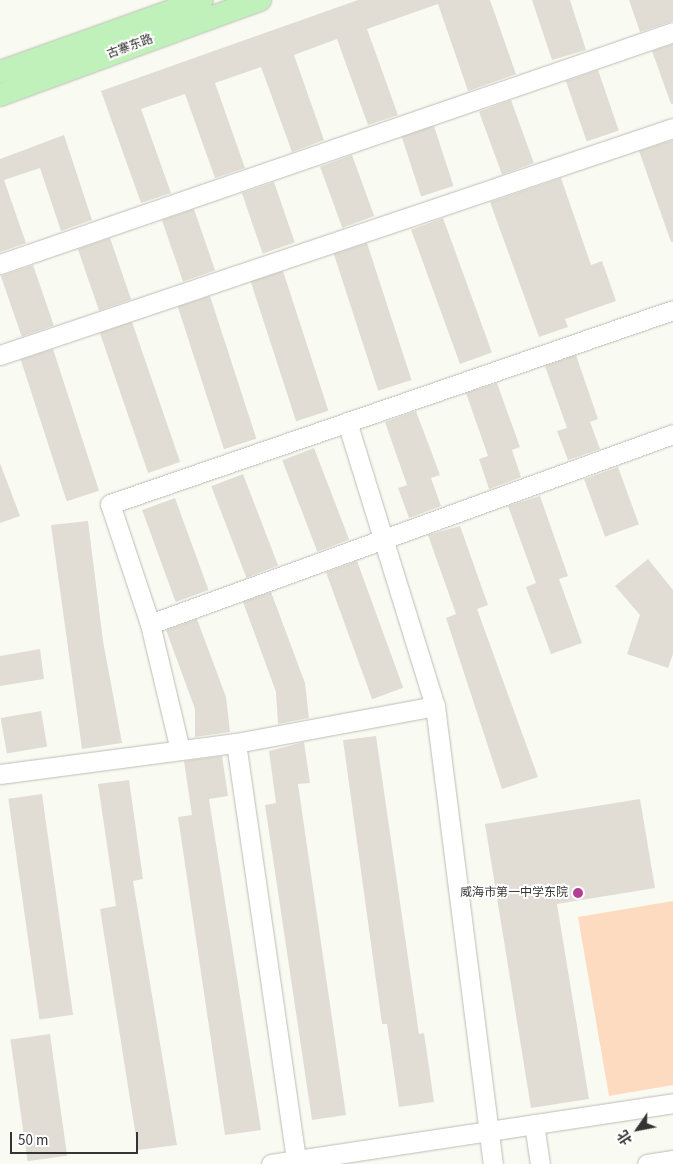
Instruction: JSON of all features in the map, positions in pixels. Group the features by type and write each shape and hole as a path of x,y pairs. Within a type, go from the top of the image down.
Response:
{"main road":[{"name":"古寨东路","path":"0,72 202,0"},
{"name":"古寨东路","path":"0,95 260,0"}],"street":[{"path":"0,264 673,32"},
{"path":"0,355 673,128"},
{"path":"180,750 150,624 110,504 673,310"},
{"path":"346,422 435,706 493,1164"},
{"path":"150,624 384,542 673,434"},
{"path":"0,774 236,743 435,706"},
{"path":"236,743 297,1162"},
{"path":"271,1164 297,1162 673,1103"},
{"path":"534,1124 540,1164"},
{"path":"647,1164 673,1160"}],"shaded area":[{"path":"673,901 673,1085 609,1096 578,917"}],"building":[{"path":"358,0 490,0 516,74 468,91 438,4 367,29 398,115 368,125 337,39 294,55 324,140 292,152 261,67 215,83 245,168 215,178 185,94 141,109 171,193 141,203 101,91"},
{"path":"532,0 570,0 586,50 552,60"},
{"path":"629,0 673,0 673,21 640,32"},
{"path":"673,44 673,104 671,104 652,51"},
{"path":"598,70 619,131 587,142 566,81"},
{"path":"511,100 534,163 502,175 479,112"},
{"path":"434,126 453,186 421,196 402,137"},
{"path":"64,135 92,220 61,231 40,168 4,180 26,243 0,252 0,159"},
{"path":"673,140 673,242 671,242 639,151"},
{"path":"352,155 374,216 342,228 320,167"},
{"path":"561,178 591,265 602,261 616,301 565,319 568,327 539,337 490,202"},
{"path":"274,182 295,243 263,254 242,193"},
{"path":"194,209 215,270 183,282 162,220"},
{"path":"443,218 492,352 460,364 411,230"},
{"path":"110,238 131,299 99,311 78,249"},
{"path":"367,243 411,380 378,391 334,254"},
{"path":"33,265 54,326 22,337 1,276"},
{"path":"283,271 328,411 296,421 251,282"},
{"path":"210,296 256,439 224,449 178,307"},
{"path":"132,322 180,462 148,473 100,333"},
{"path":"53,349 99,491 67,501 21,360"},
{"path":"576,355 598,419 590,422 600,449 568,460 557,431 567,428 545,366"},
{"path":"497,383 520,447 512,450 521,477 489,489 479,459 488,456 466,393"},
{"path":"416,411 440,475 431,478 441,506 409,518 398,488 407,485 385,422"},
{"path":"314,448 349,539 317,552 282,460"},
{"path":"0,463 20,516 0,523"},
{"path":"618,467 639,524 605,537 584,479"},
{"path":"243,474 278,565 246,578 211,486"},
{"path":"540,496 568,576 559,579 582,643 551,654 526,587 536,583 508,506"},
{"path":"175,498 209,590 176,602 142,510"},
{"path":"88,521 103,641 122,743 82,749 51,525"},
{"path":"460,526 488,605 477,609 538,777 502,789 446,618 456,614 428,535"},
{"path":"648,559 673,590 673,654 668,668 627,654 640,615 615,586"},
{"path":"357,561 403,688 372,699 326,572"},
{"path":"271,592 305,683 309,718 278,724 276,692 243,602"},
{"path":"197,619 226,697 230,732 195,737 195,709 166,630"},
{"path":"40,649 44,679 0,686 0,656"},
{"path":"41,711 47,746 7,754 1,718"},
{"path":"376,736 419,1034 424,1033 434,1102 399,1107 387,1024 382,1024 343,740"},
{"path":"304,742 310,783 298,784 346,1115 312,1120 265,805 276,803 269,751"},
{"path":"222,756 228,796 209,799 261,1130 225,1135 178,817 192,815 184,761"},
{"path":"129,780 143,879 133,881 177,1145 138,1150 100,909 116,906 98,784"},
{"path":"42,794 73,1015 39,1020 8,799"},
{"path":"640,799 655,888 557,904 589,1099 531,1108 485,824"},
{"path":"50,1034 67,1156 28,1161 10,1040"}],"place":[{"name":"威海市第一中学东院","path":"578,893"}]}
